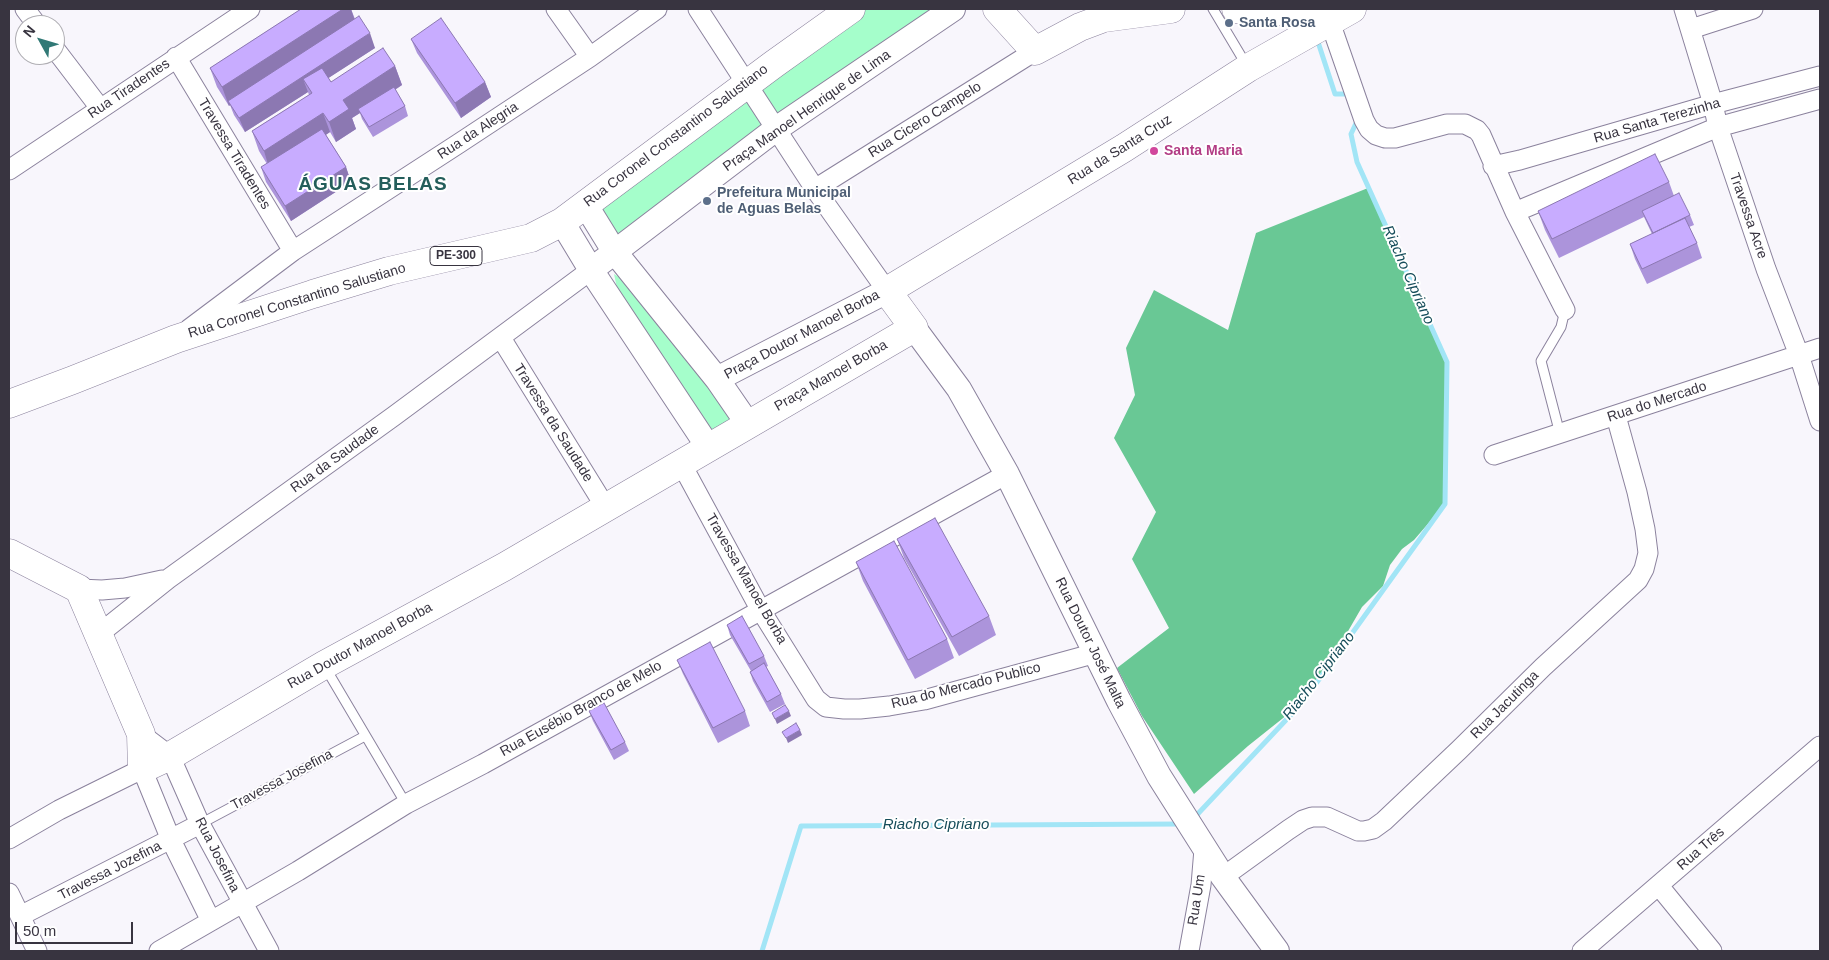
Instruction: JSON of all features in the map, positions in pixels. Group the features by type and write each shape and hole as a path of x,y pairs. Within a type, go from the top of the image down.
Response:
{"main road":[{"name":"Rua Coronel Constantino Salustiano","path":"9,404 176,339 313,294 389,271 532,238 562,222 851,9"},
{"path":"996,9 1035,51 1080,27 1104,18 1171,9"},
{"path":"1236,9 1264,12 1330,13"},
{"name":"Rua da Santa Cruz","path":"887,291 1124,148 1330,13"},
{"path":"887,291 914,328"},
{"name":"Praça Manoel Borba","path":"710,448 914,328"},
{"name":"Rua Doutor Manoel Borba","path":"142,769 170,756 324,664 504,567 710,448"},
{"path":"9,553 79,589 141,734 142,769"}],"street":[{"name":"Rua Tiradentes","path":"9,170 250,9"},
{"path":"556,9 590,57"},
{"name":"Rua da Alegria","path":"176,339 293,251 590,57 657,9"},
{"path":"698,9 816,189 887,291"},
{"name":"Praça Manoel Henrique de Lima","path":"590,270 776,129 952,9"},
{"name":"Travessa Acre","path":"1684,9 1713,104 1718,127 1766,268 1800,355 1820,421"},
{"path":"1690,29 1752,9"},
{"path":"1330,13 1364,120 1369,129 1376,135 1385,138 1395,138 1447,124 1465,124 1477,130 1485,143 1493,166 1514,212 1565,310"},
{"name":"Rua Cicero Campelo","path":"816,189 1035,51"},
{"name":"Travessa Tiradentes","path":"176,58 293,251"},
{"path":"65,62 100,108"},
{"name":"Rua Santa Terezinha","path":"1493,166 1820,76"},
{"name":"Rua Santa Terezinha","path":"1514,212 1718,127 1820,99"},
{"path":"585,204 614,251 717,379 748,424"},
{"path":"562,222 590,270 710,448"},
{"path":"501,338 590,270"},
{"name":"Praça Doutor Manoel Borba","path":"717,379 887,291"},
{"name":"Rua Doutor José Malta","path":"914,328 959,389 1006,474 1096,653 1118,702 1159,776 1204,849 1277,951"},
{"name":"Travessa da Saudade","path":"501,338 606,508"},
{"name":"Rua da Saudade","path":"99,634 168,578 501,338"},
{"name":"Rua do Mercado","path":"1494,454 1616,416 1820,348"},
{"name":"Rua Jacutinga","path":"1223,877 1288,830 1303,820 1312,817 1326,818 1358,830 1373,830 1459,750 1543,667 1638,580 1644,570 1648,553 1645,529 1616,416"},
{"name":"Travessa Manoel Borba","path":"682,464 760,609 812,692"},
{"name":"Rua Eusébio Branco de Melo","path":"159,951 298,871 406,804 483,764 1006,474"},
{"name":"Rua da Saudade","path":"79,589 125,588 168,578"},
{"name":"Rua do Mercado Publico","path":"812,692 821,703 834,708 860,709 889,706 924,700 1096,653"},
{"path":"141,734 170,756"},
{"name":"Rua Três","path":"1582,951 1820,746"},
{"name":"Rua Josefina","path":"170,756 200,824 269,951"},
{"path":"142,769 171,840 211,920"},
{"name":"Rua Doutor Manoel Borba","path":"9,839 59,810 142,769"},
{"name":"Travessa Jozefina","path":"20,916 200,824"},
{"name":"Rua Um","path":"1189,951 1201,885 1204,849"},
{"path":"1659,886 1712,951"},
{"path":"9,893 37,951"}],"lane":[{"path":"1213,9 1248,68"},
{"path":"1560,434 1541,361 1561,327 1565,310"},
{"path":"324,664 406,804"},
{"name":"Travessa Josefina","path":"200,824 365,736"}],"green space":[{"path":"858,9 944,9 777,123 753,85"},
{"path":"747,87 770,129 616,246 591,206"},
{"path":"1368,188 1447,362 1445,504 1414,540 1402,549 1390,565 1383,586 1362,607 1302,703 1248,746 1194,794 1142,716 1117,668 1169,628 1132,559 1156,512 1114,438 1135,395 1126,348 1154,290 1228,330 1256,233"},
{"path":"614,274 644,293 741,422 710,440 621,307"}],"building":[{"path":"301,9 343,9 222,87 210,68"},
{"path":"359,16 370,33 239,118 228,101"},
{"path":"441,18 485,82 455,103 411,39"},
{"path":"383,48 395,66 343,100 349,109 329,122 323,113 264,151 252,131 312,93 303,79 322,68 331,82"},
{"path":"394,87 405,106 369,127 358,109"},
{"path":"322,129 346,167 285,206 261,167"},
{"path":"1655,154 1669,182 1552,239 1538,211"},
{"path":"1679,193 1690,215 1653,233 1642,211"},
{"path":"1685,218 1697,243 1642,269 1630,244"},
{"path":"935,518 989,616 952,637 897,539"},
{"path":"894,541 947,639 908,660 856,562"},
{"path":"742,616 764,656 749,664 727,625"},
{"path":"710,642 745,711 713,728 677,660"},
{"path":"764,663 781,694 767,702 750,672"},
{"path":"604,703 625,742 611,750 589,711"},
{"path":"785,705 789,711 775,719 772,713"},
{"path":"796,723 800,730 786,738 782,732"}],"waterway":[{"name":"Riacho Cipriano","path":"1318,42 1335,94 1351,94"},
{"name":"Riacho Cipriano","path":"1193,819 1302,703 1445,504 1447,362 1357,162 1351,134 1358,119"},
{"name":"Riacho Cipriano","path":"762,951 801,826 1181,824"}],"place":[{"name":"Santa Rosa","path":"1229,23"},
{"name":"Santa Maria","path":"1154,151"},
{"name":"Prefeitura Municipal de Aguas Belas","path":"707,201"}],"district":[{"name":"ÁGUAS BELAS","path":"373,185"}]}
